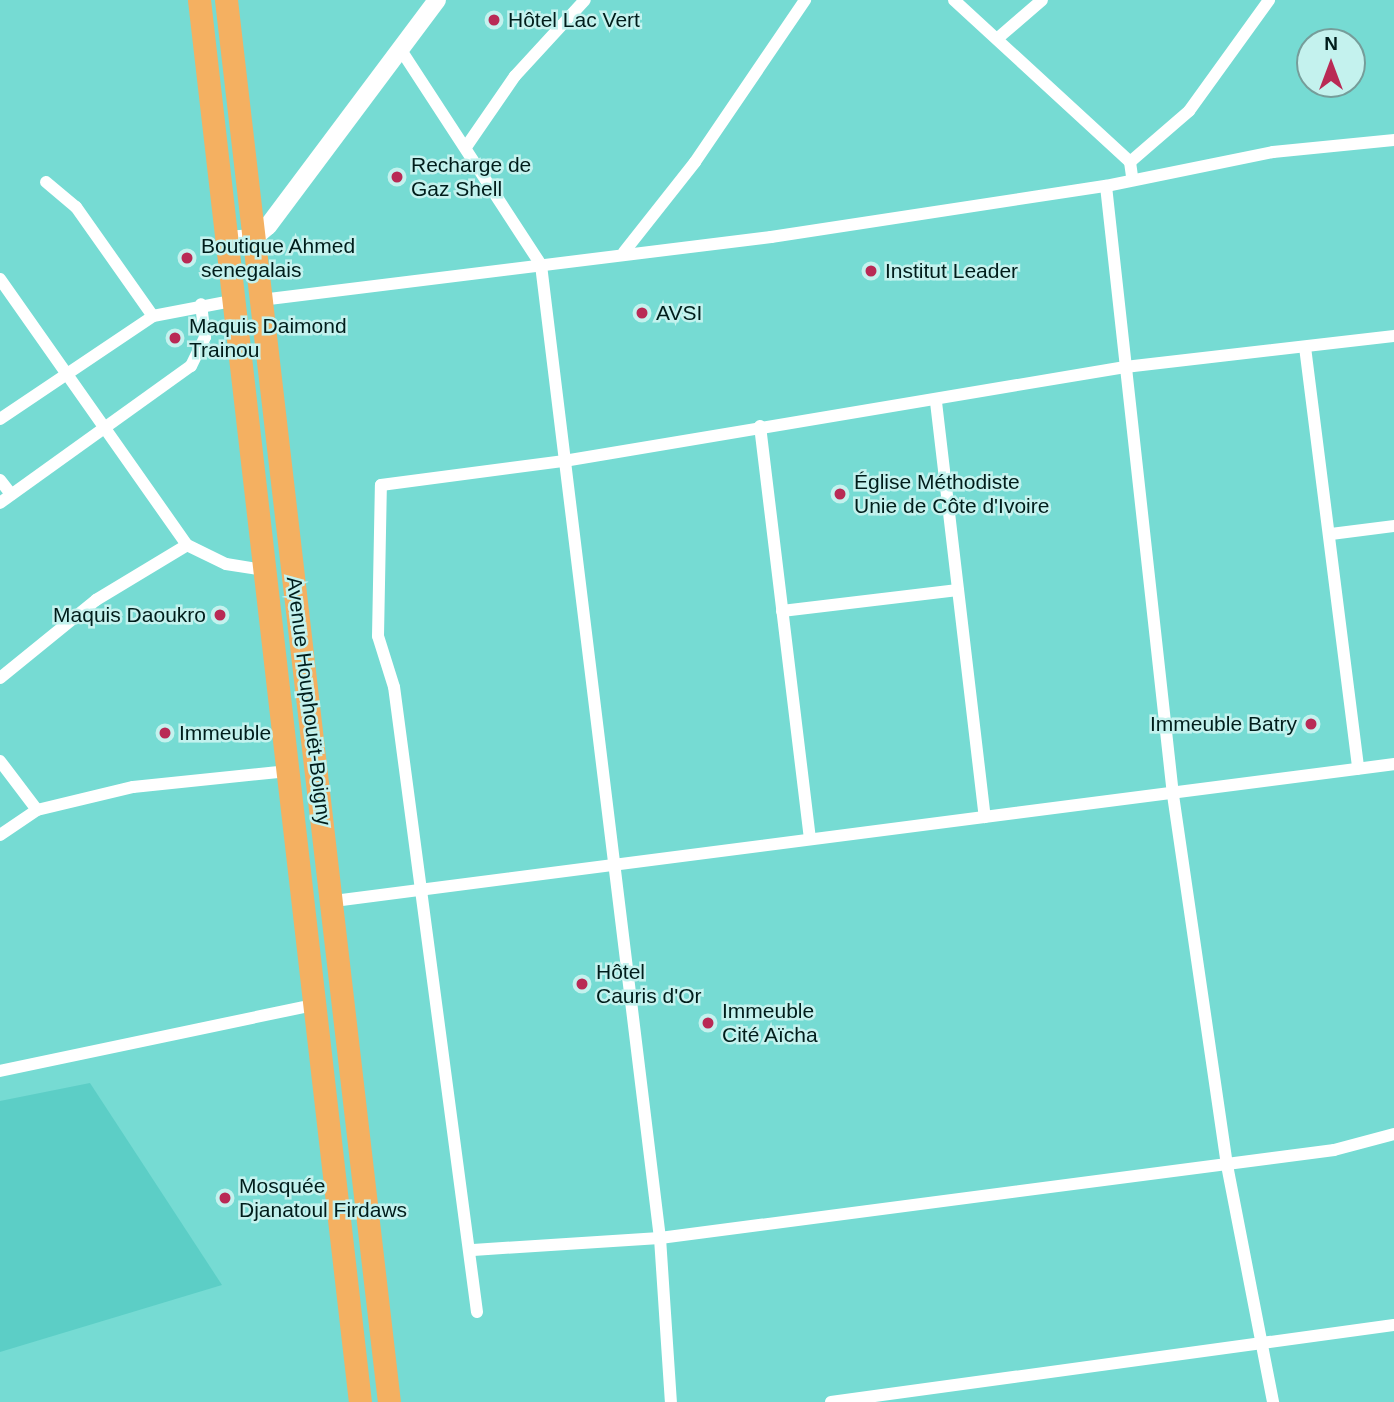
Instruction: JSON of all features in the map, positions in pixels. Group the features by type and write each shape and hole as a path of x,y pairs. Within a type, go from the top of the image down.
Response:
{"highway":[{"name":"Avenue Houphouët-Boigny","path":"199,0 360,1402"},
{"name":"Avenue Houphouët-Boigny","path":"226,0 334,901 389,1402"}],"main road":[{"path":"226,240 254,238 437,0"}],"street":[{"path":"466,147 514,76 585,0"},
{"path":"624,252 695,162 805,0"},
{"path":"954,0 1130,162 1132,176"},
{"path":"998,38 1042,0"},
{"path":"1130,162 1189,111 1269,0"},
{"path":"399,47 541,265 611,865 660,1238 671,1402"},
{"path":"261,300 406,287 624,252 771,237 1106,186 1132,176 1394,140"},
{"path":"46,182 76,207 153,316"},
{"path":"1106,186 1173,795 1226,1160 1273,1402"},
{"path":"0,279 187,545 226,564 264,570"},
{"path":"0,419 153,316 201,304 232,302"},
{"path":"0,503 191,366 205,337 201,304"},
{"path":"477,1312 473,1250 394,687 378,636 378,490 390,481 565,461 760,426 936,402 1125,367 1394,337"},
{"path":"1305,347 1359,769"},
{"path":"936,402 985,817"},
{"path":"760,426 810,839"},
{"path":"0,480 11,494"},
{"path":"1331,534 1394,526"},
{"path":"0,678 96,600 187,545"},
{"path":"782,611 958,590"},
{"path":"0,761 37,810"},
{"path":"334,901 1173,795 1394,764"},
{"path":"0,835 37,810 134,787 289,771"},
{"path":"0,1071 314,1005"},
{"path":"473,1250 660,1238 1226,1160 1334,1150 1394,1134"},
{"path":"831,1402 1260,1346 1394,1325"}],"shaded area":[{"path":"90,1083 222,1285 0,1352 0,1101"}],"place":[{"name":"Hôtel Lac Vert","path":"494,20"},
{"name":"Recharge de Gaz Shell","path":"397,177"},
{"name":"Boutique Ahmed senegalais","path":"187,258"},
{"name":"Institut Leader","path":"871,271"},
{"name":"AVSI","path":"642,313"},
{"name":"Maquis Daimond Trainou","path":"175,338"},
{"name":"Église Méthodiste Unie de Côte d'Ivoire","path":"840,494"},
{"name":"Maquis Daoukro","path":"220,615"},
{"name":"Immeuble Batry","path":"1311,724"},
{"name":"Immeuble","path":"165,733"},
{"name":"Hôtel Cauris d'Or","path":"582,984"},
{"name":"Immeuble Cité Aïcha","path":"708,1023"},
{"name":"Mosquée Djanatoul Firdaws","path":"225,1198"}]}
